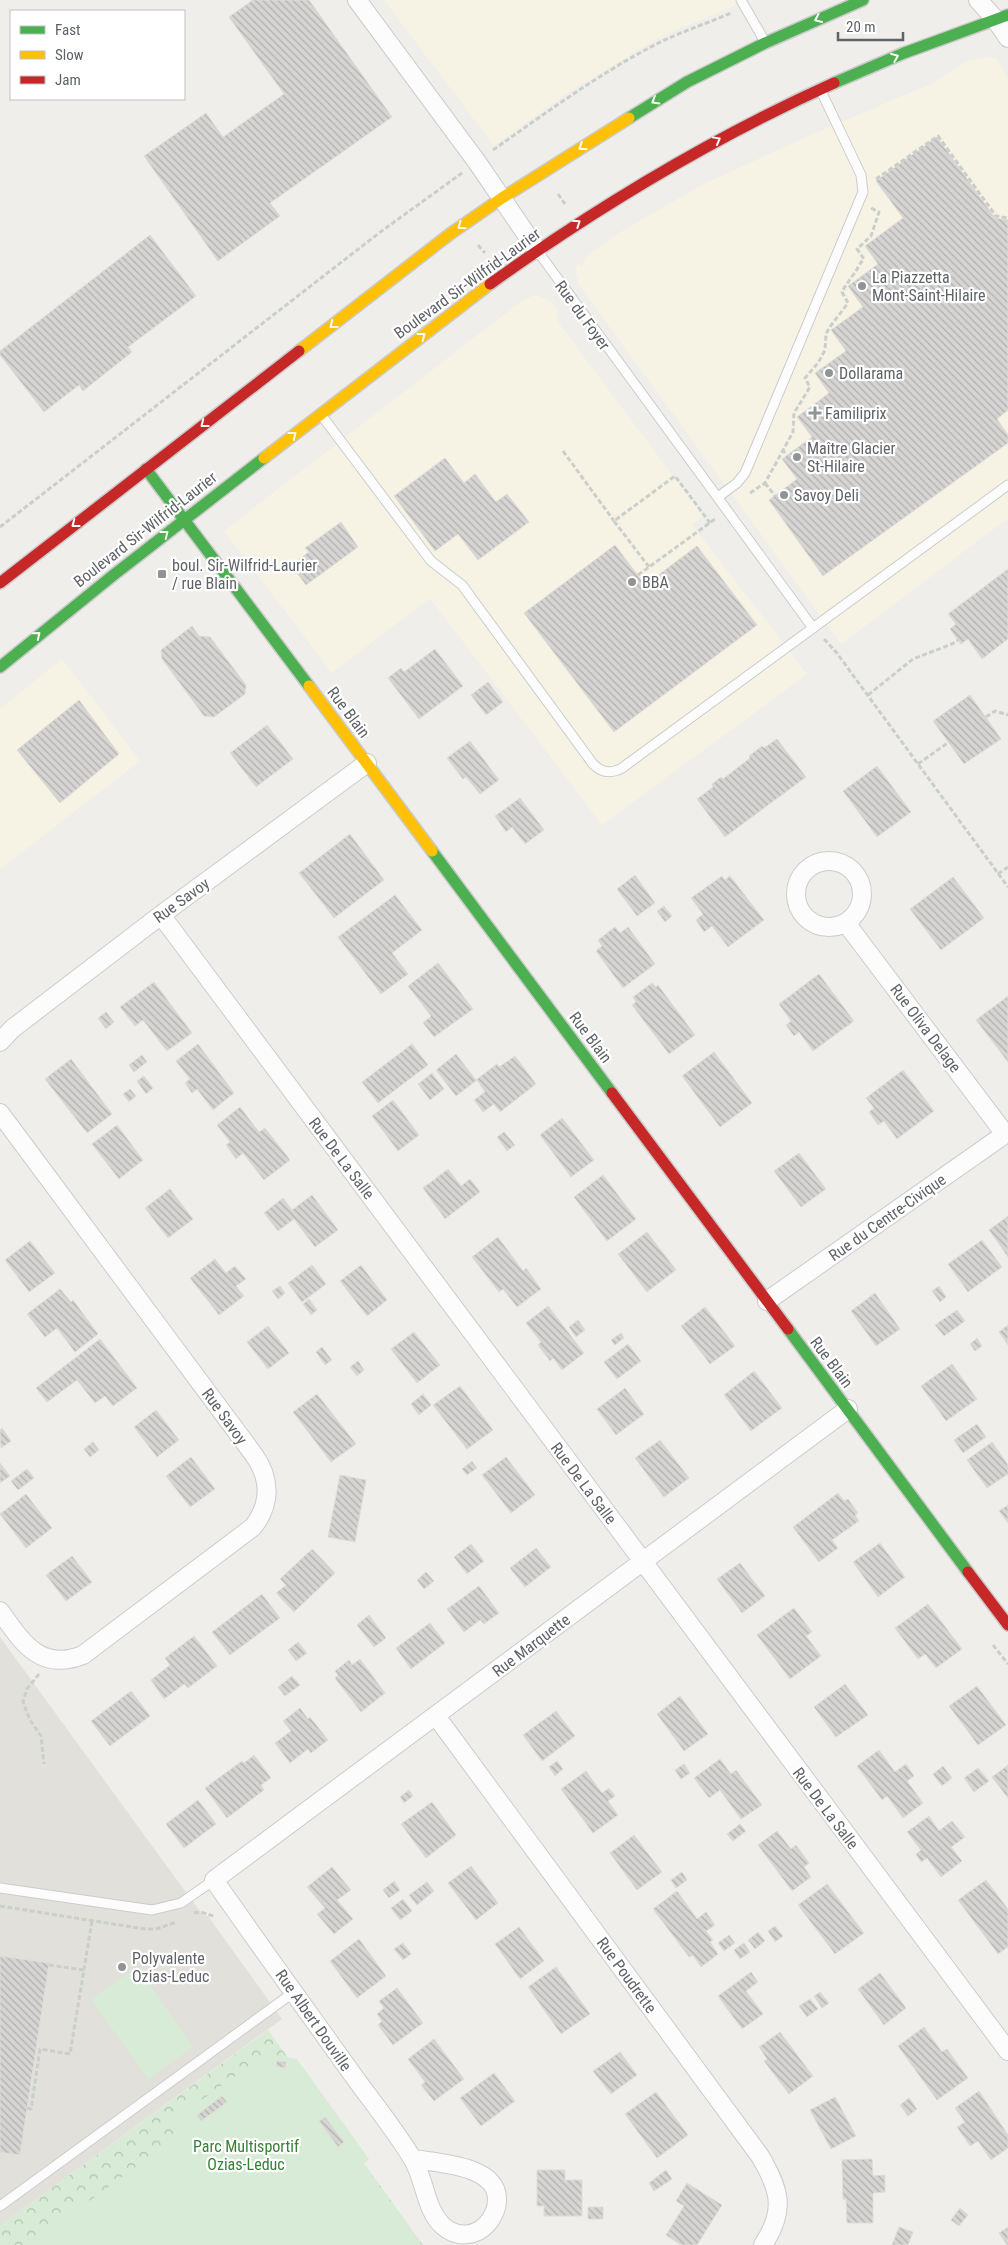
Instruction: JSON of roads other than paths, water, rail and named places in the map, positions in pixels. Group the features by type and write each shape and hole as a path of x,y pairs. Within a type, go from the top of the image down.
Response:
{"main road":[{"path":"0,583 450,234 502,198 666,94 715,67 765,42 863,0"},
{"name":"Boulevard Sir-Wilfrid-Laurier","path":"0,667 184,519 321,414 537,250 608,203 736,130 820,89 945,37 1002,17"},
{"name":"Rue Blain","path":"146,469 1008,1625"}],"street":[{"name":"Rue du Foyer","path":"357,0 477,162 537,250"},
{"path":"978,0 1002,17 1008,38"},
{"name":"Rue Savoy","path":"0,1042 12,1029 161,915 367,763"},
{"name":"Rue De La Salle","path":"161,915 1008,2051"},
{"name":"Rue Oliva Delage","path":"846,922 1006,1133"},
{"name":"Rue Savoy","path":"0,1112 254,1455 264,1474 267,1490 262,1514 246,1532 83,1655 62,1660 47,1658 27,1647 0,1611"},
{"name":"Rue du Centre-Civique","path":"767,1301 1006,1133"},
{"name":"Rue Marquette","path":"214,1880 848,1409"},
{"name":"Rue Poudrette","path":"436,1716 760,2156 774,2182 779,2206 773,2229 763,2245"},
{"name":"Rue Albert Douville","path":"214,1880 413,2159 434,2213 441,2225 450,2232 461,2234 470,2234 486,2225 497,2209 498,2198 493,2184 478,2172 466,2168 413,2159"}],"lane":[{"path":"744,3 765,42"},
{"path":"718,498 737,483 745,473 863,192 861,175 820,89"},
{"name":"Rue du Foyer","path":"537,250 813,628"},
{"path":"321,414 431,560 462,585 593,764 600,770 614,772 1008,485"},
{"path":"0,1888 152,1910 181,1903 214,1880"},
{"path":"0,2206 294,1992"}],"place":[{"name":"La Piazzetta Mont-Saint-Hilaire","path":"862,286"},
{"name":"Dollarama","path":"829,373"},
{"name":"Familiprix","path":"815,413"},
{"name":"Maître Glacier St-Hilaire","path":"797,457"},
{"name":"Savoy Deli","path":"784,495"},
{"name":"boul. Sir-Wilfrid-Laurier / rue Blain","path":"162,574"},
{"name":"BBA","path":"632,582"},
{"name":"Polyvalente Ozias-Leduc","path":"122,1967"}],"park label":[{"name":"Parc Multisportif Ozias-Leduc","path":"246,2155"}]}
